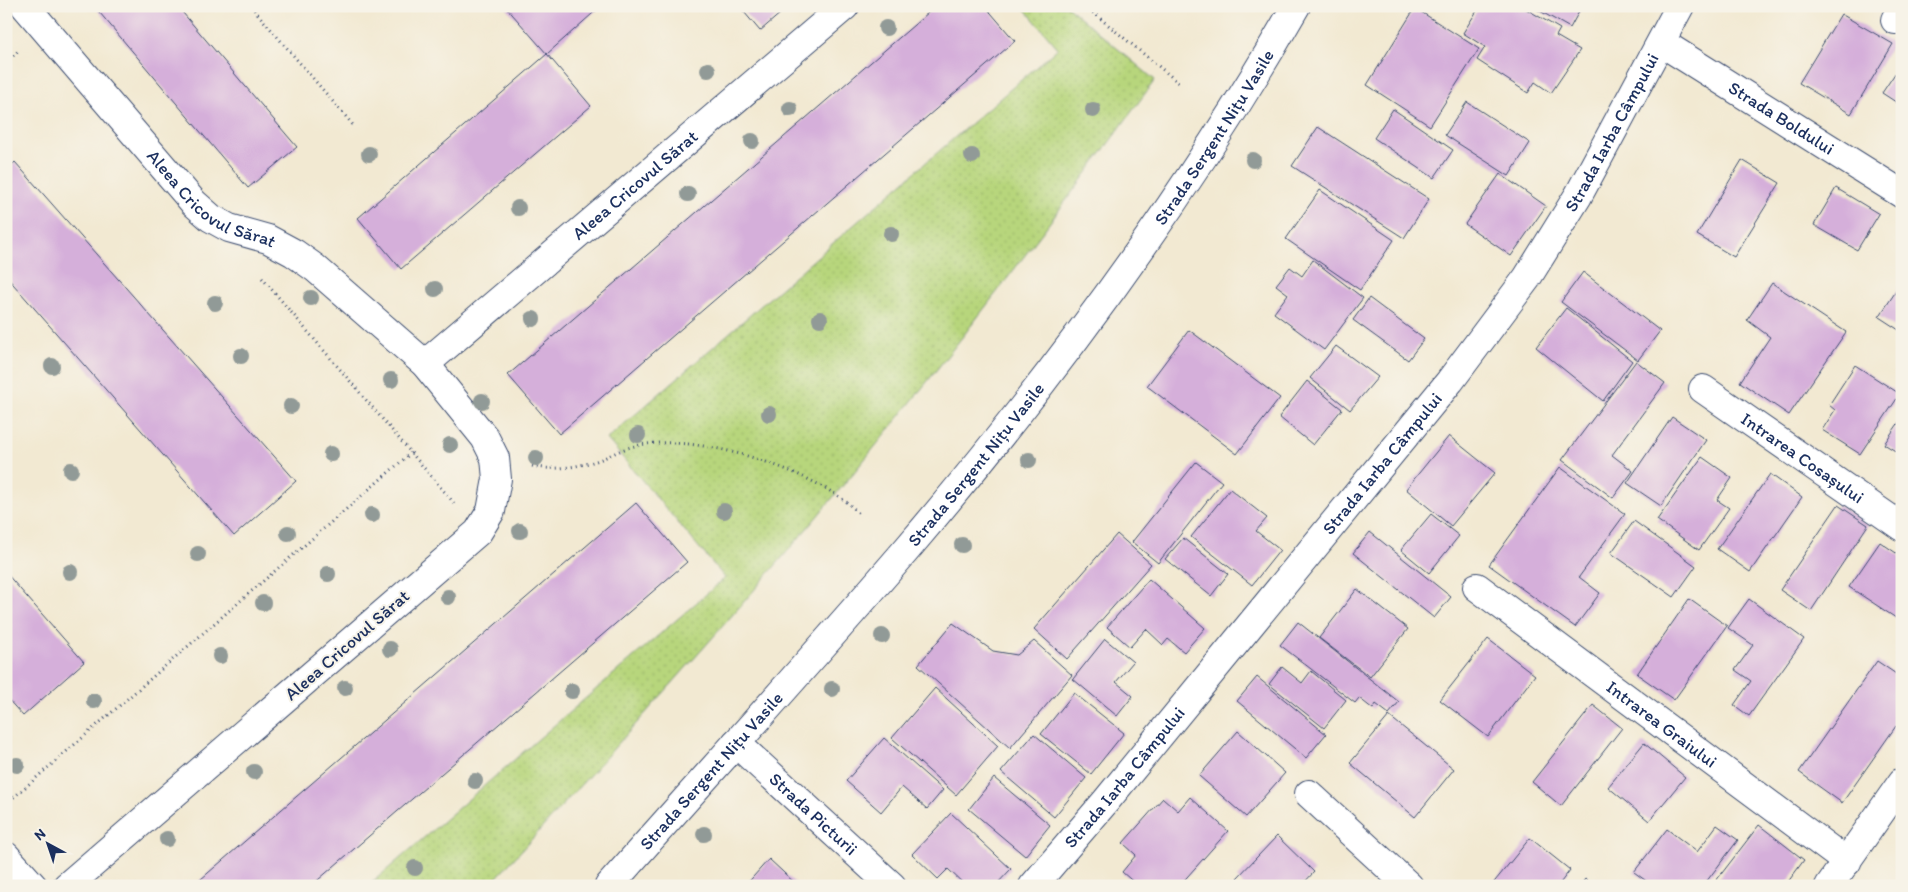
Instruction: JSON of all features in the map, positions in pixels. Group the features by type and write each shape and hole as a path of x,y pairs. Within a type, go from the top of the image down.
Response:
{"street":[{"name":"Aleea Cricovul Sărat","path":"26,6 194,203 210,218 229,228 268,238 294,253 315,268 424,364 485,438 495,458 497,479 491,511 478,532 67,886"},
{"name":"Aleea Cricovul Sărat","path":"424,364 845,6"},
{"name":"Strada Sergent Nițu Vasile","path":"608,886 906,549 1054,367 1138,252 1223,127 1296,6"},
{"name":"Strada Iarba Câmpului","path":"1033,886 1106,801 1462,365 1527,278 1578,196 1662,43 1680,6"},
{"name":"Strada Boldului","path":"1662,43 1902,194"},
{"name":"Intrarea Cosașului","path":"1704,389 1902,527"},
{"name":"Intrarea Graiului","path":"1477,587 1847,862"},
{"name":"Strada Picturii","path":"736,743 892,886"},
{"path":"1829,886 1902,782"},
{"path":"1309,794 1409,886"},
{"path":"6,856 33,886"}],"path":[{"path":"251,6 353,125"},
{"path":"1084,6 1178,83"},
{"path":"261,277 478,532"},
{"path":"495,458 536,467 572,467 596,461 631,446 660,442 725,449 770,463 804,478 838,496 859,513"},
{"path":"6,804 411,453"}],"green space":[{"path":"1022,6 1067,6 1155,80 1006,280 851,476 718,632 489,886 368,886 725,578 607,439 1058,48"}],"building":[{"path":"94,6 177,6 297,147 248,188"},
{"path":"505,6 601,6 547,54"},
{"path":"739,6 789,6 760,31"},
{"path":"936,6 985,6 1015,41 559,434 508,375"},
{"path":"1480,6 1521,6 1560,29 1556,36 1580,50 1551,93 1535,82 1528,93 1477,60 1485,47 1463,33"},
{"path":"1531,6 1582,6 1570,28"},
{"path":"1415,8 1479,49 1430,126 1367,85"},
{"path":"1841,14 1893,44 1851,114 1799,83"},
{"path":"547,54 591,106 401,269 358,218"},
{"path":"1902,63 1902,106 1882,93"},
{"path":"1467,102 1530,143 1509,176 1445,135"},
{"path":"1393,109 1453,150 1434,178 1374,138"},
{"path":"1318,127 1429,199 1404,238 1292,166"},
{"path":"1742,160 1780,183 1734,257 1697,235"},
{"path":"15,162 296,481 234,536 6,276 6,170"},
{"path":"1500,174 1546,206 1511,256 1465,224"},
{"path":"1836,188 1879,214 1857,250 1814,225"},
{"path":"1320,190 1394,240 1360,290 1286,239"},
{"path":"1313,260 1363,298 1324,350 1274,313 1288,294 1276,285 1290,267 1302,276"},
{"path":"1583,272 1660,331 1638,360 1561,302"},
{"path":"1902,282 1902,332 1879,317"},
{"path":"1772,283 1846,332 1789,415 1740,382 1770,337 1747,320"},
{"path":"1369,298 1424,339 1408,360 1353,320"},
{"path":"1566,308 1632,361 1603,401 1536,347"},
{"path":"1189,330 1280,398 1237,454 1147,386"},
{"path":"1336,346 1378,377 1350,410 1310,378"},
{"path":"1636,361 1665,383 1612,455 1633,471 1613,498 1562,460"},
{"path":"1855,365 1900,394 1860,454 1822,430 1835,410 1829,405"},
{"path":"1307,381 1342,409 1313,445 1279,417"},
{"path":"1672,417 1706,440 1661,506 1627,483"},
{"path":"1902,418 1902,455 1884,444"},
{"path":"1449,436 1495,473 1451,526 1406,489"},
{"path":"1702,457 1732,478 1717,500 1729,508 1699,550 1657,520"},
{"path":"1196,462 1222,482 1158,563 1132,542"},
{"path":"1560,467 1625,514 1579,577 1600,593 1575,627 1489,565"},
{"path":"1770,474 1802,497 1750,572 1717,549"},
{"path":"1230,489 1267,518 1256,531 1280,550 1252,585 1191,537"},
{"path":"636,503 687,562 311,886 193,886"},
{"path":"1838,505 1868,525 1811,611 1780,590"},
{"path":"1431,514 1459,536 1429,573 1401,550"},
{"path":"1634,521 1696,566 1674,597 1611,553"},
{"path":"1370,532 1451,597 1434,618 1353,553"},
{"path":"1117,534 1151,564 1067,659 1034,629"},
{"path":"1183,538 1228,574 1211,596 1165,559"},
{"path":"1880,542 1902,557 1902,622 1849,587"},
{"path":"6,573 84,662 23,716 6,697"},
{"path":"1149,579 1205,628 1184,652 1168,639 1163,645 1146,629 1130,647 1107,627"},
{"path":"1357,589 1408,629 1370,677 1319,638"},
{"path":"1689,599 1727,626 1674,700 1637,674"},
{"path":"1749,599 1804,639 1749,716 1734,705 1751,681 1735,670 1753,645 1728,628"},
{"path":"1298,622 1399,702 1389,714 1376,704 1373,709 1359,698 1355,703 1280,645"},
{"path":"953,623 993,651 1017,655 1034,641 1072,675 1010,748 918,665"},
{"path":"1105,639 1133,662 1116,682 1133,696 1117,716 1073,679"},
{"path":"1488,639 1535,675 1488,737 1440,700"},
{"path":"1877,661 1902,678 1902,730 1896,726 1842,803 1799,772"},
{"path":"1282,667 1302,683 1311,671 1346,700 1324,728 1269,684"},
{"path":"1257,677 1326,734 1306,758 1237,701"},
{"path":"935,688 998,746 956,795 892,738"},
{"path":"1074,693 1124,733 1091,774 1041,734"},
{"path":"1593,705 1622,728 1561,806 1532,782"},
{"path":"1389,716 1454,769 1415,817 1350,763"},
{"path":"1238,731 1285,773 1246,817 1199,776"},
{"path":"1034,734 1086,778 1054,817 1001,772"},
{"path":"884,738 943,790 927,809 902,787 881,812 846,781"},
{"path":"1644,743 1685,777 1649,821 1608,787"},
{"path":"994,778 1050,825 1025,856 969,809"},
{"path":"1190,797 1228,831 1179,886 1138,886 1122,872 1136,855 1123,843 1163,798 1178,811"},
{"path":"951,813 1011,869 995,886 966,886 948,869 938,879 912,854"},
{"path":"1717,825 1738,840 1703,886 1653,886 1634,872 1667,829 1697,852"},
{"path":"1759,825 1804,860 1785,886 1712,886"},
{"path":"1277,836 1314,872 1301,886 1244,886 1237,878"},
{"path":"1530,838 1570,870 1558,886 1491,886"},
{"path":"769,859 798,886 745,886"},
{"path":"1585,879 1594,886 1580,886"}]}
